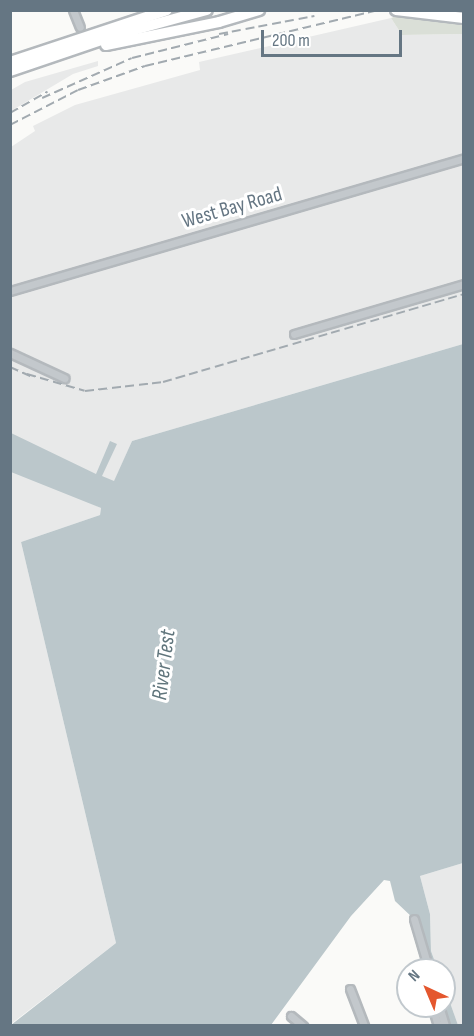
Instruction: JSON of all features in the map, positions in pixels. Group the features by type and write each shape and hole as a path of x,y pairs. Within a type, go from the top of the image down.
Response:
{"highway":[{"path":"10,62 167,10"},
{"path":"10,71 64,52 207,10"},
{"path":"64,52 219,22 259,10"},
{"path":"401,12 464,18"}],"street":[{"path":"74,10 80,27"},
{"name":"West Bay Road","path":"10,291 464,158"},
{"path":"294,334 464,284"},
{"path":"10,353 64,378"},
{"path":"414,919 425,958"},
{"path":"350,989 364,1026"},
{"path":"291,1016 303,1026"}],"shaded area":[{"path":"399,15 463,23 463,34 402,35 391,18"},
{"path":"391,18 402,35 463,34 463,344 132,441 114,482 90,503 101,508 100,515 21,542 116,943 11,1024 11,147 35,131 33,126 75,105 200,70 199,62"},
{"path":"98,61 98,66 73,74 11,111 11,90 25,82"},
{"path":"463,863 463,1025 458,1025 455,1018 456,958 434,958 431,951 430,914 420,876"}],"water":[{"name":"River Test","path":"463,344 463,863 420,876 430,914 431,951 434,958 427,958 414,919 395,901 390,881 384,880 351,916 271,1025 11,1025 116,943 21,542 100,515 101,508 11,472 11,433 96,474 110,441 117,444 102,476 114,481 132,441"},
{"path":"446,1018 455,1018 458,1025 448,1025"}],"railway":[{"path":"10,125 78,90 145,66 378,10"},
{"path":"219,34 314,16"},
{"path":"42,98 132,58 228,34"},
{"path":"10,113 47,92"},
{"path":"27,374 85,391 163,382 464,294"},
{"path":"10,367 32,377"}]}
